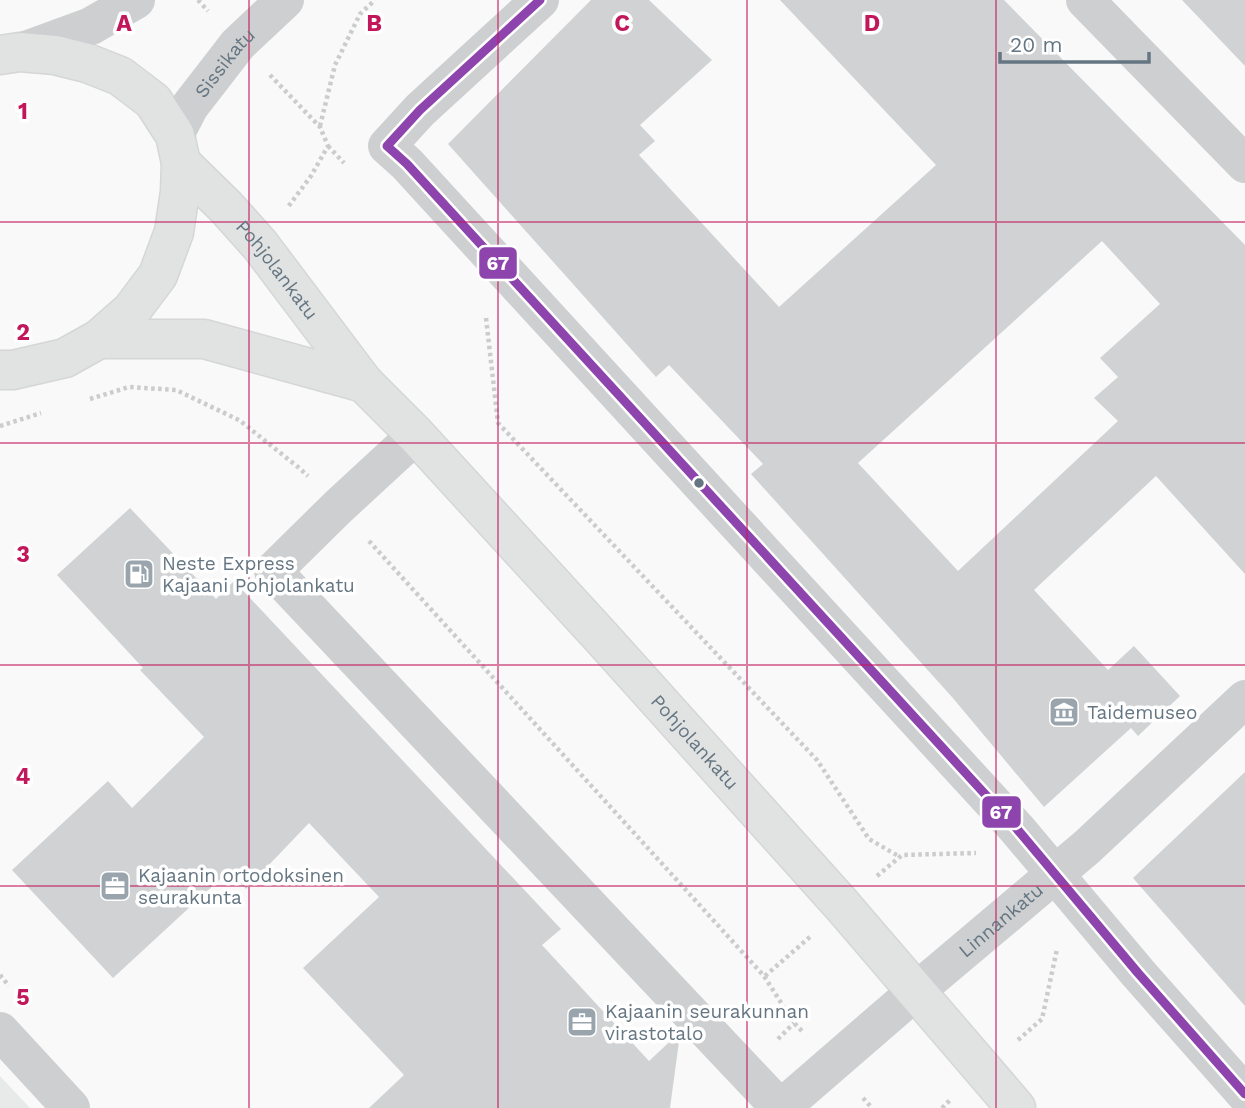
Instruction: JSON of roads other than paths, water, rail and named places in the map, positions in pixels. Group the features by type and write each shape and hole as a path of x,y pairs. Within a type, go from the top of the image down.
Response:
{"main road":[{"name":"Pohjolankatu","path":"10,53 55,55 87,63 120,76 153,101 178,149 260,245 364,383 416,435 841,904 1016,1108"},
{"path":"0,370 13,370 65,358 99,339 131,311 158,275 174,232 180,192 178,149"},
{"name":"Pohjolankatu","path":"99,339 204,339 364,383"}],"street":[{"path":"10,53 91,26 136,0"},
{"name":"Sissikatu","path":"178,149 190,106 238,44 285,0"},
{"path":"540,0 421,110 387,146 416,174 1017,829 1138,973 1245,1094"},
{"path":"1085,0 1245,164"},
{"path":"416,435 272,570 781,1108"},
{"name":"Linnankatu","path":"781,1108 1087,847 1245,699"},
{"path":"0,1031 71,1108"}],"place":[{"name":"Neste Express Kajaani Pohjolankatu","path":"139,574"},
{"name":"Taidemuseo","path":"1064,712"},
{"name":"Kajaanin ortodoksinen seurakunta","path":"115,886"},
{"name":"Kajaanin seurakunnan virastotalo","path":"582,1022"}]}
